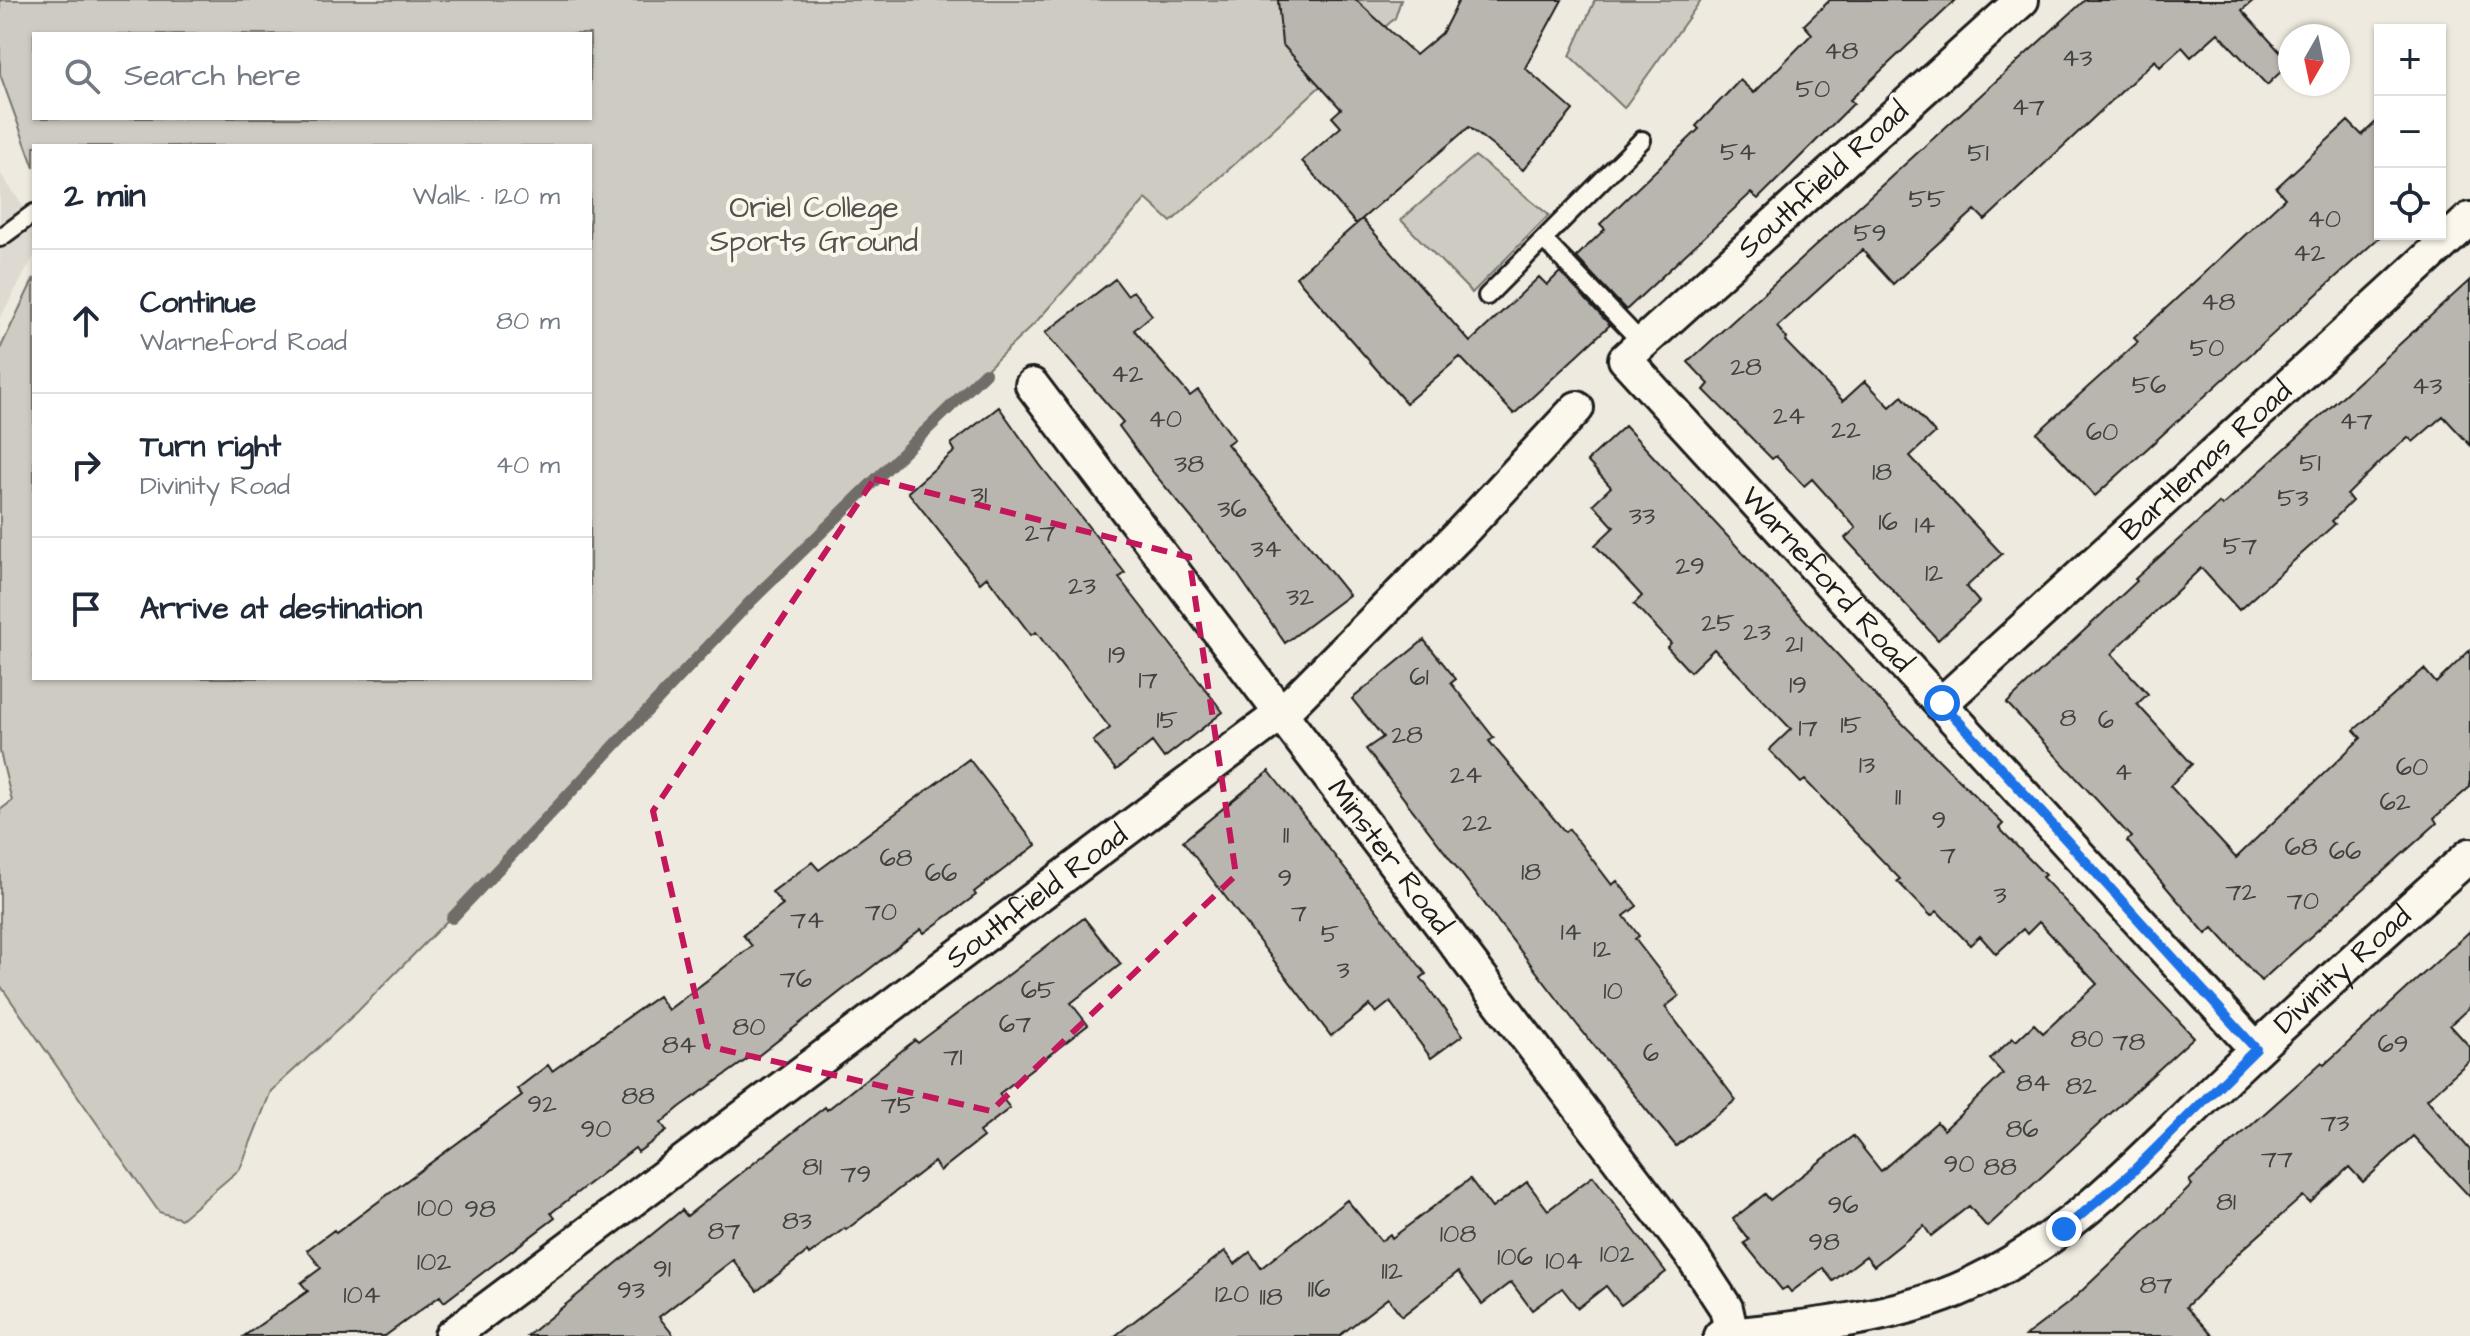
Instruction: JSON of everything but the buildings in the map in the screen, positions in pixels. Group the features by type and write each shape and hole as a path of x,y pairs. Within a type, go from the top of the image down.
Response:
{"street":[{"name":"Southfield Road","path":"1634,351 2022,0"},
{"name":"Bartlemas Road","path":"1942,703 2470,219"},
{"name":"Warneford Road","path":"1634,351 1942,703 2256,1049"},
{"name":"Minster Road","path":"1032,385 1283,712 1692,1256 1726,1308 1726,1335"},
{"name":"Southfield Road","path":"451,1336 1283,712 1458,536 1577,408"},
{"name":"Divinity Road","path":"1726,1335 1839,1322 1968,1285 2064,1229 2130,1174 2256,1049 2470,855"}],"lane":[{"path":"1487,296 1642,140"},
{"path":"0,238 32,214"},
{"path":"1544,240 1634,351"}],"highlighted area":[{"path":"874,479 1189,557 1236,875 991,1111 707,1046 653,811"}],"shaded area":[{"path":"0,173 32,219 32,260 0,318"}],"green space":[{"name":"Oriel College Sports Ground","path":"0,0 1401,0 1395,18 1171,222 1146,199 1035,323 807,541 507,860 357,1012 271,1091 240,1169 181,1219 159,1212 0,985 0,810 12,801 0,752 0,349 32,282 32,680 592,680 592,144 32,144 32,162 0,74"},
{"path":"1595,0 1701,0 1624,108 1570,56"},
{"path":"1475,156 1549,215 1472,293 1401,220"}],"waterway":[{"path":"452,918 750,602 985,373"}],"route":[{"path":"1942,703 2256,1049 2130,1174 2064,1229"}]}
